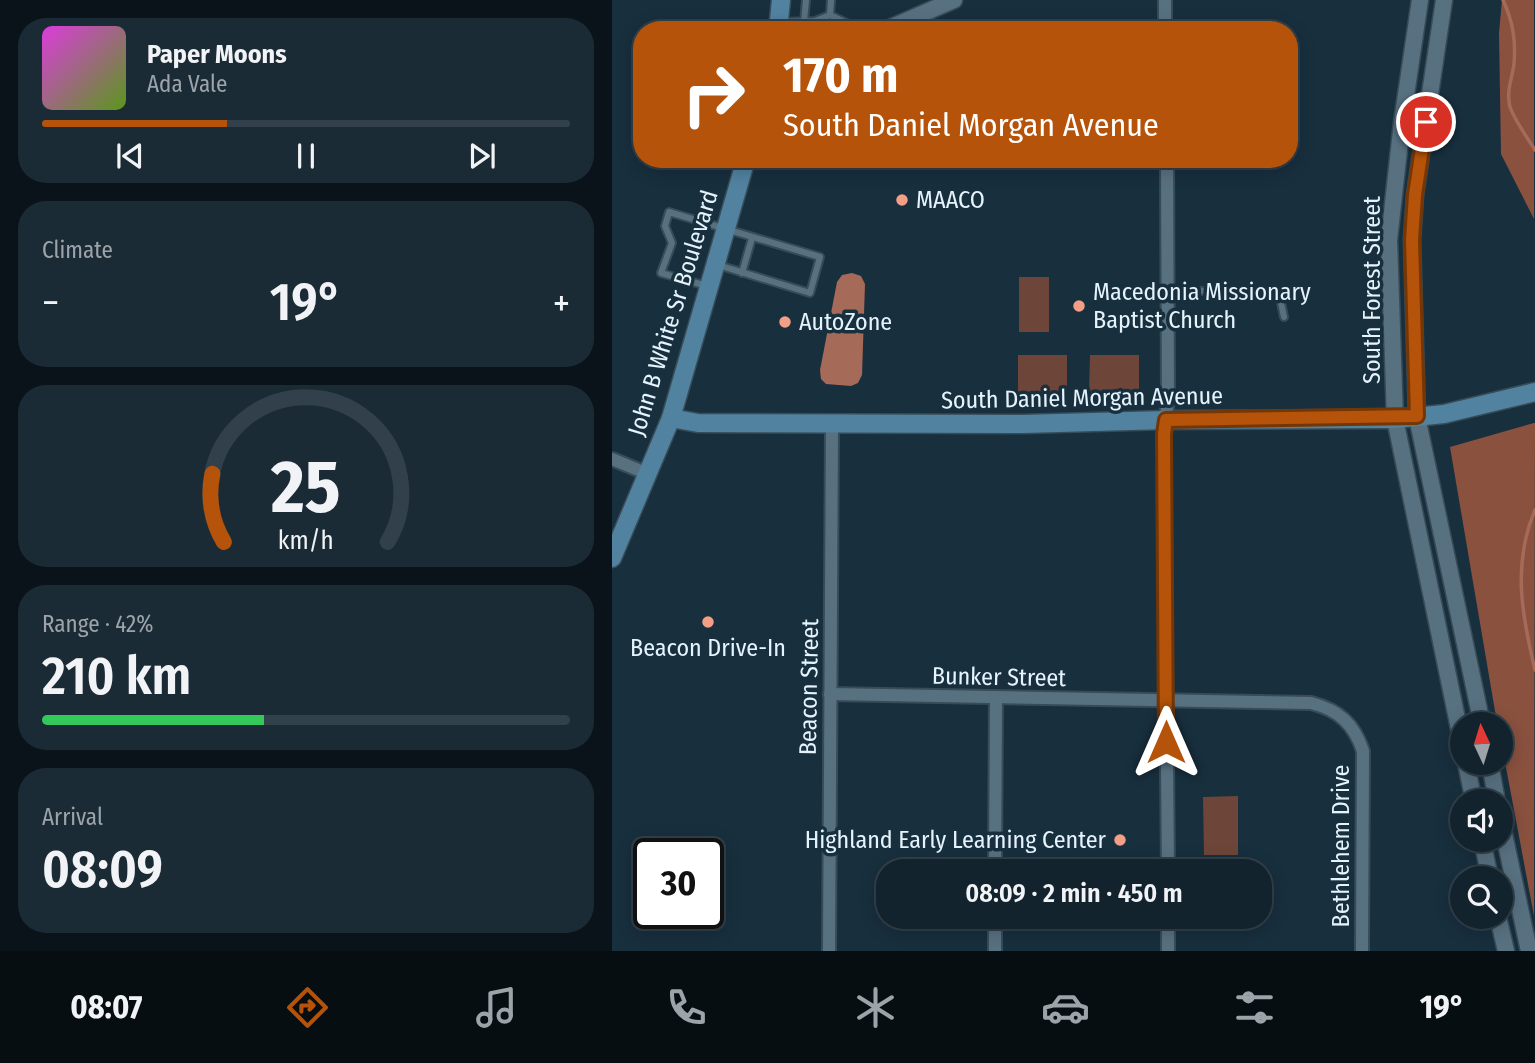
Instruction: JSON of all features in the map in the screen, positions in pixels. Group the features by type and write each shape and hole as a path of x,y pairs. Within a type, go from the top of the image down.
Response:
{"main road":[{"path":"779,21 781,0"},
{"name":"John B White Sr Boulevard","path":"612,558 671,418 743,168"},
{"name":"South Daniel Morgan Avenue","path":"671,418 698,423 1022,425 1166,420 1395,418 1444,414 1534,392"}],"street":[{"path":"906,21 954,0"},
{"path":"1164,0 1165,21"},
{"name":"South Forest Street","path":"1420,0 1391,219 1395,418 1456,712"},
{"name":"South Forest Street","path":"1444,0 1415,195 1412,240 1417,416 1479,712"},
{"path":"1167,168 1168,400 1164,434 1168,859"},
{"name":"Beacon Street","path":"829,951 832,424"},
{"path":"612,460 648,474"},
{"name":"Bunker Street","path":"830,694 1166,701"},
{"path":"995,859 996,697"},
{"name":"Bethlehem Drive","path":"1166,701 1311,703 1339,713 1350,724 1363,751 1362,951"},
{"path":"1508,852 1529,951"},
{"path":"995,929 995,951"},
{"path":"1168,929 1168,951"},
{"path":"1501,929 1506,951"}],"lane":[{"path":"804,21 806,0"},
{"path":"830,15 831,0"},
{"path":"815,21 830,15 842,21"},
{"path":"708,286 661,273 672,243 666,226 669,212 752,239 820,257 810,293 715,263"},
{"path":"742,273 752,239"},
{"path":"1168,290 1279,293 1284,317"}],"shaded area":[{"path":"1502,0 1534,0 1534,219 1501,154 1499,33"},
{"path":"852,273 861,276 865,284 862,375 858,383 851,386 826,384 821,379 820,370 837,282 842,275"},
{"path":"1019,277 1049,277 1049,332 1019,332"},
{"path":"1018,355 1067,355 1067,394 1018,394"},
{"path":"1090,355 1139,355 1139,394 1089,394"},
{"path":"1535,423 1534,916 1513,805 1513,789 1510,789 1507,775 1513,775 1513,712 1495,712 1450,447"},
{"path":"1238,796 1238,855 1204,855 1203,797"}],"waterway":[{"path":"1503,0 1514,39 1510,107 1535,150"},
{"path":"1535,510 1523,550 1521,570 1523,610 1535,670"}],"place":[{"name":"MAACO","path":"902,200"},
{"name":"Macedonia Missionary Baptist Church","path":"1079,306"},
{"name":"AutoZone","path":"785,322"},
{"name":"Beacon Drive-In","path":"708,622"},
{"name":"Highland Early Learning Center","path":"1120,840"}],"route":[{"path":"1166,742 1166,420 1373,419 1417,416 1412,240 1415,195 1426,122"}]}
